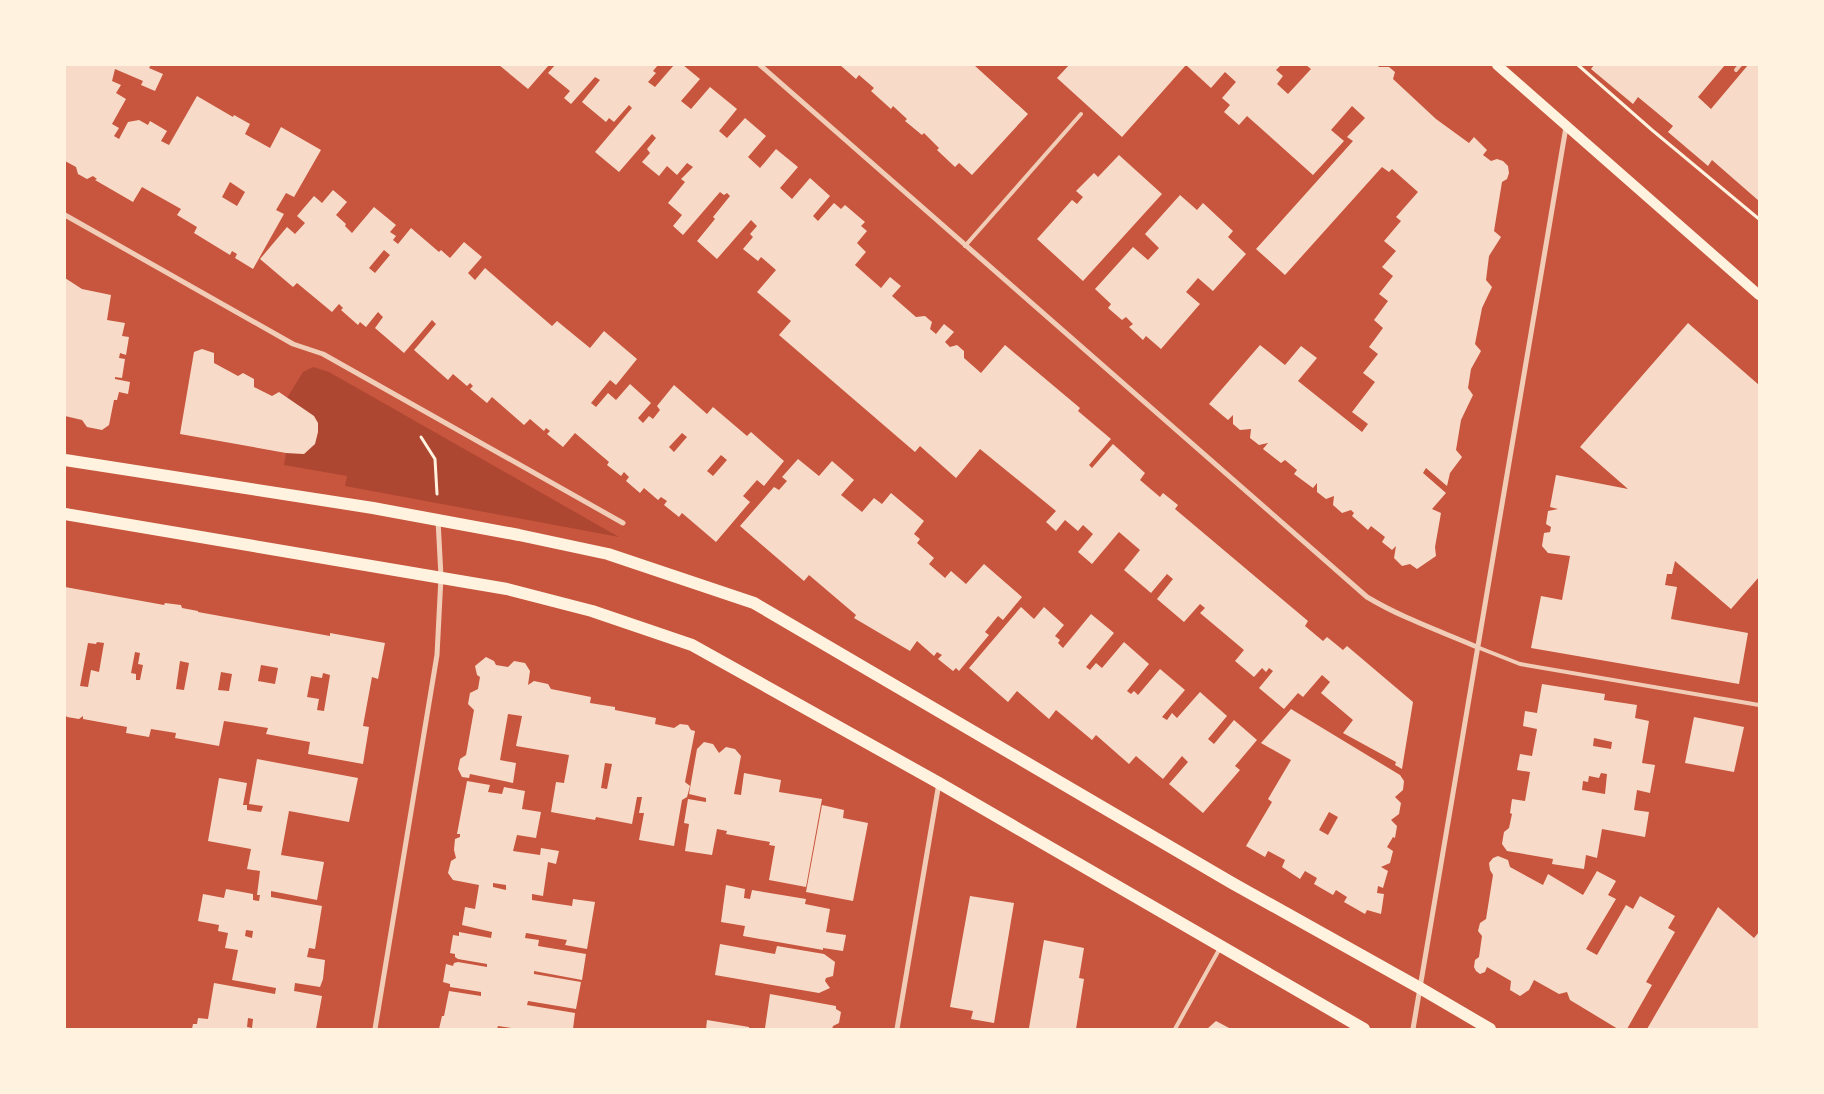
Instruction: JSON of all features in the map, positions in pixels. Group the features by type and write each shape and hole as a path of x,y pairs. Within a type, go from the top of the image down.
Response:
{"main road":[{"path":"1497,65 1759,295"},
{"path":"65,460 438,519 608,554 754,603 1232,883 1490,1029"},
{"path":"65,514 507,589 592,611 692,645 939,783 1364,1029"}],"street":[{"path":"760,65 1367,597 1391,612 1477,647"},
{"path":"1413,1029 1566,126"},
{"path":"65,215 293,344 323,354 623,523"},
{"path":"375,1029 436,656 441,577 438,519"},
{"path":"897,1029 939,783"}],"lane":[{"path":"1736,70 1740,65"},
{"path":"965,246 1081,114"},
{"path":"1477,647 1520,664 1759,705"},
{"path":"1175,1029 1222,946"}],"path":[{"path":"1578,65 1652,130 1759,219"},
{"path":"420,435 434,459 438,519"}],"shaded area":[{"path":"313,367 329,372 619,537 345,486 347,476 284,465 286,453 304,454 313,444 316,437 318,423 287,398 303,372"}],"building":[{"path":"65,65 151,65 149,68 163,74 155,91 141,85 143,81 115,69 112,81 121,85 116,93 126,99 112,124 119,128 114,136 119,139 128,122 139,120 148,125 150,121 167,131 161,141 169,145 197,96 233,117 234,115 250,124 245,134 270,148 281,127 321,150 294,197 286,193 276,210 284,214 253,269 235,258 237,254 232,251 230,255 194,233 197,227 177,215 181,209 142,187 133,202 95,180 97,179 93,176 87,179 78,174 76,167 65,161","holes":["230,182 245,192 237,206 222,197"]},
{"path":"499,65 549,65 528,89"},
{"path":"555,65 658,65 653,71 656,73 648,82 655,87 674,65 683,65 700,79 681,101 691,109 710,87 737,109 719,131 727,138 745,118 766,136 748,157 760,168 776,149 798,167 780,188 792,199 810,178 830,196 813,216 818,221 834,203 841,209 845,205 865,222 861,226 867,231 857,243 866,252 855,265 881,288 890,277 901,286 892,296 916,317 925,316 932,322 930,329 936,334 944,324 954,332 945,342 950,347 957,345 964,351 964,358 981,373 1005,345 1080,408 1078,411 1111,439 1089,465 1092,468 1113,444 1145,473 1140,480 1160,497 1163,493 1178,505 1175,509 1308,621 1305,626 1323,641 1327,637 1343,650 1347,646 1413,702 1402,769 1395,765 1396,762 1343,733 1353,720 1321,693 1330,682 1322,675 1303,697 1298,693 1284,709 1259,688 1273,671 1269,668 1266,672 1262,668 1254,677 1235,661 1244,650 1200,613 1205,608 1200,604 1184,622 1157,599 1173,579 1167,574 1151,593 1124,570 1140,550 1119,532 1092,564 1078,552 1093,534 1083,525 1078,531 1065,520 1056,531 1046,522 1056,511 980,449 956,478 920,446 915,452 779,335 791,321 757,292 776,270 761,257 758,261 743,249 753,237 750,234 757,226 751,220 717,259 697,241 715,219 713,217 730,196 727,193 724,195 720,192 683,235 673,226 682,215 668,203 685,182 681,179 693,167 687,163 677,175 667,166 659,176 642,162 650,153 647,149 656,138 652,134 619,172 595,152 632,108 629,105 614,122 609,118 606,122 582,102 600,80 595,77 571,104 564,98 570,91 548,73"},
{"path":"840,65 974,65 1028,114 972,175 959,163 955,167 937,150 939,148 924,133 922,135 905,121 907,119 893,106 891,109 871,91 874,88 859,75 856,79"},
{"path":"1069,65 1186,65 1122,137 1057,78"},
{"path":"1186,65 1281,65 1276,70 1283,76 1277,84 1288,94 1311,69 1306,65 1377,65 1379,67 1389,67 1395,72 1393,79 1436,119 1469,143 1474,137 1487,150 1483,155 1491,161 1497,159 1503,161 1508,166 1509,173 1507,179 1502,182 1494,231 1501,237 1489,256 1486,280 1492,287 1482,308 1475,344 1481,351 1471,369 1468,388 1473,395 1461,420 1456,450 1462,457 1450,473 1447,486 1426,468 1423,473 1446,493 1432,509 1441,513 1435,547 1436,556 1417,569 1410,564 1402,566 1394,558 1396,546 1392,550 1382,542 1385,537 1371,526 1368,530 1352,516 1354,513 1351,510 1342,513 1333,505 1334,496 1326,499 1317,492 1317,483 1313,488 1294,474 1297,470 1285,460 1281,463 1263,449 1268,443 1259,445 1250,438 1251,429 1240,430 1233,424 1233,415 1228,420 1209,404 1260,345 1285,365 1301,346 1317,358 1298,381 1362,432 1368,424 1352,412 1375,382 1363,373 1378,354 1369,347 1383,328 1374,320 1388,301 1379,294 1393,276 1382,267 1396,251 1384,241 1401,221 1396,217 1418,192 1392,169 1389,172 1382,167 1285,275 1256,249 1353,141 1347,137 1365,118 1352,106 1331,130 1344,141 1313,175 1247,116 1239,125 1224,112 1230,105 1222,98 1236,82 1225,72 1211,88"},
{"path":"1594,65 1725,65 1698,97 1711,109 1748,65 1759,65 1759,201 1712,160 1708,166 1668,132 1673,126 1638,97 1633,104 1591,69"},
{"path":"1119,155 1162,194 1083,281 1037,239 1072,200 1077,204 1083,197 1076,191 1094,173 1098,177"},
{"path":"333,190 347,202 336,215 352,233 374,207 396,225 390,232 396,236 393,240 398,244 411,228 439,252 441,250 450,258 464,242 482,257 468,273 475,280 485,268 552,326 557,321 590,348 604,331 637,359 616,385 610,380 591,403 596,407 608,393 616,400 630,384 651,403 638,418 643,423 649,416 653,419 660,410 657,406 674,385 707,414 713,407 747,436 751,432 784,461 764,486 757,480 743,496 750,502 716,542 682,513 679,517 664,505 667,501 661,497 658,500 644,488 640,493 626,481 629,477 624,472 621,476 607,465 609,462 575,433 563,447 547,434 550,431 546,428 544,431 530,419 524,425 492,397 487,403 470,389 473,386 470,383 467,386 453,374 448,380 414,350 436,324 432,320 404,353 375,328 383,317 378,312 366,327 360,322 358,325 341,310 343,308 339,304 332,312 297,283 293,287 260,259 287,227 295,234 305,223 297,216 314,196 322,203","holes":["384,250 390,255 375,273 369,268","682,433 687,437 674,452 669,447","721,455 727,460 713,476 707,471"]},
{"path":"1180,195 1197,210 1203,203 1233,231 1228,237 1246,254 1213,291 1198,278 1186,292 1200,304 1161,349 1146,336 1143,340 1129,327 1133,324 1126,317 1122,320 1108,308 1111,304 1095,289 1133,247 1148,260 1159,248 1145,234"},
{"path":"65,278 82,289 111,295 107,320 125,323 122,336 129,337 126,355 120,353 119,358 125,359 122,378 115,377 115,379 130,382 128,394 119,392 117,400 114,400 109,425 102,430 87,427 82,420 65,416"},
{"path":"1688,323 1759,385 1759,577 1731,609 1675,561 1672,574 1667,574 1665,585 1677,587 1671,619 1748,633 1739,684 1531,648 1541,596 1562,600 1570,556 1548,553 1542,546 1544,533 1550,532 1551,527 1546,524 1548,511 1558,509 1550,507 1556,475 1628,489 1580,447"},
{"path":"202,349 214,353 214,363 238,376 243,373 254,379 254,387 272,396 279,392 314,416 318,423 315,444 304,454 286,453 180,434 194,352"},
{"path":"798,459 819,476 832,461 854,480 841,495 862,512 874,498 882,504 891,493 924,521 914,534 920,539 917,543 934,558 929,564 945,578 951,571 966,584 984,564 1022,597 1003,620 998,616 985,632 989,635 959,671 956,668 953,671 938,659 942,655 937,652 934,656 917,641 910,651 854,618 856,615 809,575 804,581 740,526 774,487 779,490 787,481 782,477"},
{"path":"65,587 164,605 165,603 181,605 182,608 198,612 330,636 330,633 385,643 378,679 372,677 363,726 369,727 363,764 308,754 310,742 266,734 268,728 224,721 219,746 175,738 176,733 151,729 149,737 126,733 127,727 83,719 83,716 79,719 67,717 65,714","holes":["97,642 104,643 99,672 91,670 88,687 80,686 88,643 96,644","135,652 140,653 138,664 143,665 140,680 136,680 136,674 131,673","180,661 189,663 184,690 176,689","261,665 278,668 275,684 258,681","221,672 232,674 229,691 218,690","323,673 330,675 324,711 317,710 319,699 307,697 311,676 322,678"]},
{"path":"1021,607 1034,619 1044,607 1064,625 1055,636 1060,640 1058,643 1063,648 1091,614 1114,633 1086,667 1090,670 1096,663 1102,668 1124,642 1149,664 1127,691 1131,694 1134,691 1138,695 1160,669 1185,690 1162,717 1167,720 1172,713 1177,718 1200,692 1227,716 1208,739 1214,744 1234,720 1257,740 1235,766 1240,770 1203,813 1169,784 1188,762 1182,756 1163,779 1136,756 1129,764 1096,735 1092,740 1056,710 1049,719 1017,691 1008,702 969,668"},
{"path":"486,657 494,661 496,665 508,667 514,661 525,663 530,671 528,685 534,681 548,684 551,689 591,697 590,703 615,707 615,710 656,718 655,724 674,728 680,724 688,725 691,730 695,731 685,782 690,786 687,797 682,800 674,846 639,840 644,813 639,813 642,797 637,797 632,824 596,817 595,820 551,812 556,782 564,783 569,755 516,746 522,716 508,714 500,760 516,763 513,783 470,774 469,778 462,777 458,769 460,759 466,755 474,710 468,704 470,693 478,689 480,677 477,675 475,666","holes":["605,763 612,764 607,789 601,788"]},
{"path":"1542,684 1605,694 1604,700 1637,705 1635,718 1649,721 1642,763 1655,765 1650,793 1637,790 1634,810 1649,812 1645,837 1602,829 1597,858 1586,855 1584,869 1552,864 1553,859 1507,851 1502,844 1504,832 1509,828 1512,814 1510,813 1512,799 1525,801 1530,772 1517,770 1520,754 1532,756 1537,729 1523,726 1525,711 1537,713","holes":["1594,738 1612,742 1611,749 1593,746","1601,773 1607,774 1605,794 1582,790 1583,781 1588,782 1589,776 1599,778"]},
{"path":"1291,709 1400,775 1404,781 1403,790 1395,797 1401,803 1399,814 1391,820 1397,826 1395,838 1393,837 1387,847 1393,851 1390,863 1381,867 1388,871 1383,888 1378,886 1377,893 1384,894 1381,914 1367,910 1365,914 1344,902 1347,897 1336,890 1333,895 1314,884 1317,878 1305,871 1300,879 1282,867 1285,860 1268,851 1265,857 1246,846 1272,802 1268,799 1291,760 1261,743","holes":["1329,812 1338,817 1328,835 1319,830"]},
{"path":"1694,717 1744,727 1734,772 1685,763"},
{"path":"704,742 713,744 719,753 726,747 735,749 741,756 734,794 741,795 744,773 781,780 779,792 822,799 806,887 769,880 775,846 769,845 770,842 726,834 727,831 717,829 712,855 685,851 689,824 684,823 688,799 706,802 706,798 689,794 697,749"},
{"path":"257,759 358,778 349,822 289,811 281,855 324,862 317,900 271,891 271,897 322,906 315,949 309,948 307,957 325,960 323,979 320,987 295,983 294,991 322,996 316,1029 192,1029 193,1024 197,1024 198,1018 208,1019 214,983 275,994 276,988 232,980 238,950 225,948 228,933 218,931 219,925 198,921 203,894 224,898 226,889 253,894 253,900 259,901 260,895 257,895 260,871 247,869 251,849 208,841 219,778 247,783 243,805 247,805 247,810 261,812 263,806 249,804","holes":["246,930 253,931 252,938 245,936","248,1018 253,1019 252,1028 247,1027"]},
{"path":"467,781 490,785 488,792 502,794 504,787 525,791 522,809 541,812 536,838 517,835 513,851 540,855 541,848 559,851 556,864 548,862 543,896 532,894 532,900 572,906 573,899 595,902 587,949 565,945 567,940 526,933 525,938 539,940 538,946 586,954 582,980 534,971 534,974 581,982 576,1009 528,1001 527,1005 575,1013 573,1029 518,1029 498,1026 497,1029 439,1029 442,1016 444,1016 449,991 481,996 481,992 450,987 450,984 443,982 446,964 453,966 454,963 458,962 487,967 487,964 458,959 455,957 455,954 450,953 453,935 459,936 459,932 491,938 492,932 462,925 465,907 475,909 479,885 453,880 448,873 451,861 456,858 454,850 455,839 460,837 460,834 457,834","holes":["493,883 506,885 506,890 493,887"]},
{"path":"822,805 844,810 843,818 868,823 853,901 806,892"},
{"path":"1498,856 1508,860 1510,867 1543,885 1548,874 1583,895 1597,871 1616,881 1608,895 1616,899 1586,949 1597,955 1626,905 1633,909 1640,896 1675,916 1668,928 1675,932 1646,982 1652,985 1627,1029 1618,1029 1570,1000 1567,992 1559,994 1534,980 1529,990 1520,996 1510,990 1511,981 1487,967 1485,972 1480,974 1476,971 1474,967 1475,960 1479,957 1482,936 1478,931 1480,923 1486,919 1493,875 1489,863"},
{"path":"726,885 745,889 744,898 750,899 752,890 806,899 805,904 830,909 826,932 846,935 843,951 823,948 823,950 743,936 745,926 721,922"},
{"path":"970,896 1014,903 994,1023 971,1019 973,1011 950,1007"},
{"path":"1718,907 1754,938 1759,932 1759,1029 1647,1029"},
{"path":"1044,940 1084,948 1079,978 1084,979 1076,1029 1029,1028"},
{"path":"720,944 775,954 777,946 824,954 835,962 833,976 826,978 825,981 830,988 819,993 715,975"},
{"path":"770,994 836,1006 836,1009 841,1012 839,1023 833,1026 832,1029 765,1028"},
{"path":"707,1020 749,1027 749,1029 706,1029"},
{"path":"1216,1021 1231,1029 1207,1029"}]}
